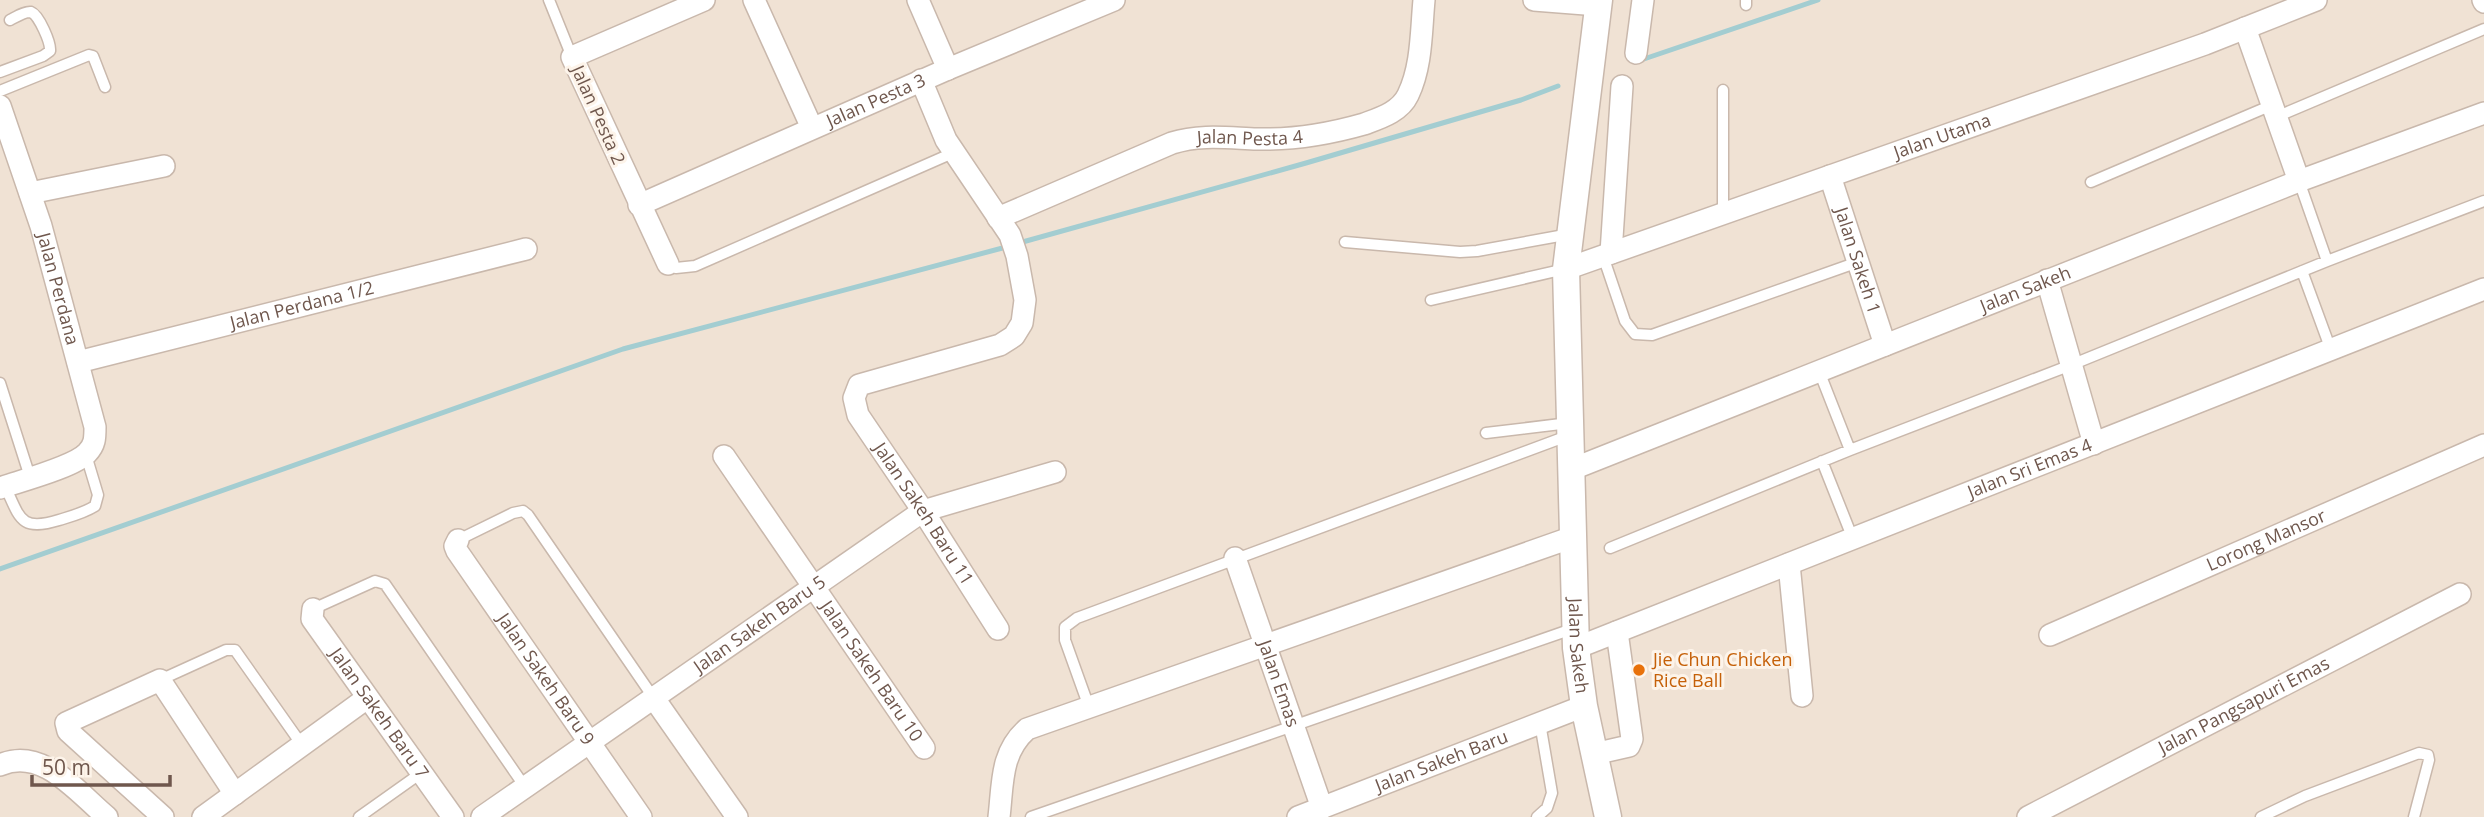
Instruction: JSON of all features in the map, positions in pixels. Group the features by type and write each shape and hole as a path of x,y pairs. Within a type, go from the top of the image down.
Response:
{"street":[{"name":"Jalan Pesta 2","path":"668,264 572,57 675,6 704,0"},
{"path":"754,0 812,128"},
{"path":"918,0 948,69"},
{"name":"Jalan Pesta 3","path":"639,205 921,80 1114,0"},
{"name":"Jalan Pesta 4","path":"1004,226 1172,143 1190,137 1310,137 1386,115 1406,99 1417,74 1424,0"},
{"path":"1534,0 1599,2"},
{"path":"1636,53 1643,0"},
{"name":"Jalan Utama","path":"1566,269 2245,28 2316,0"},
{"name":"Jalan Sakeh","path":"1599,2 1566,269 1575,638 1584,706 1608,817"},
{"path":"2245,28 2299,181"},
{"path":"921,80 947,140 1004,226"},
{"path":"1607,255 1622,86"},
{"name":"Jalan Perdana","path":"0,106 30,193 96,427 95,442 77,459"},
{"name":"Jalan Sakeh","path":"1570,470 2299,181 2484,113"},
{"path":"30,193 164,166"},
{"name":"Jalan Sakeh 1","path":"1830,176 1885,345"},
{"name":"Jalan Sakeh Baru 11","path":"998,629 858,415 854,398 859,385 1000,345 1014,336 1022,323 1025,300 1017,256 1004,226"},
{"name":"Jalan Perdana 1/2","path":"78,362 526,249"},
{"path":"2047,280 2094,444"},
{"name":"Jalan Sri Emas 4","path":"1575,638 1617,632 2484,289"},
{"name":"Lorong Mansor","path":"2050,635 2484,445"},
{"name":"Jalan Sakeh Baru 10","path":"724,456 924,748"},
{"path":"3,487 77,459"},
{"name":"Jalan Sakeh Baru 5","path":"482,817 923,511 1055,472"},
{"path":"999,817 1007,754 1027,729 1573,537"},
{"name":"Jalan Sakeh Baru 9","path":"458,540 455,546 457,551 591,741 637,815"},
{"name":"Jalan Emas","path":"1235,558 1322,808"},
{"path":"1789,564 1802,696"},
{"name":"Jalan Pangsapuri Emas","path":"2036,815 2460,594"},
{"name":"Jalan Sakeh Baru 7","path":"313,609 312,618 453,817"},
{"path":"1594,754 1622,749 1629,746 1632,739 1617,632"},
{"path":"163,817 68,731 66,723 159,680 235,794"},
{"path":"653,697 737,817"},
{"path":"203,817 367,698"},
{"name":"Jalan Sakeh Baru","path":"1298,817 1584,706"},
{"path":"0,765 13,759 34,761 47,766 107,817"}],"lane":[{"path":"549,0 572,57"},
{"path":"0,72 43,56 50,51 51,46 32,12 10,20"},
{"path":"2091,183 2484,29"},
{"path":"0,92 89,55 93,56 105,87"},
{"path":"1723,90 1723,214"},
{"path":"668,264 676,268 695,266 955,152"},
{"path":"2299,181 2327,261"},
{"path":"1609,548 1822,461 2484,201"},
{"path":"1345,242 1460,253 1570,234"},
{"path":"1607,255 1625,321 1635,334 1652,335 1858,262"},
{"path":"1432,300 1566,269"},
{"path":"2302,271 2331,350"},
{"path":"1819,371 1850,450"},
{"path":"0,383 30,477"},
{"path":"1486,433 1570,429"},
{"path":"1089,708 1065,640 1065,627 1077,618 1570,429"},
{"path":"3,487 21,518 30,525 40,526 86,512 95,506 98,495 77,459"},
{"path":"1822,461 1853,539"},
{"path":"458,540 513,513 523,511 528,515 653,697"},
{"path":"313,609 375,581 385,584 525,787"},
{"path":"1031,817 1293,726 1575,638"},
{"path":"159,680 226,650 235,650 302,745"},
{"path":"1537,817 1548,808 1552,793 1540,723"},
{"path":"2261,817 2305,796 2425,753 2429,760 2413,817"},
{"path":"359,817 421,773"}],"shaded area":[{"path":"0,0 2484,0 2484,817 0,817"}],"waterway":[{"path":"1641,60 1818,0"},
{"path":"1019,243 1306,163 1521,100 1558,86"},
{"path":"0,569 623,349 1010,246"}],"place":[{"name":"Jie Chun Chicken Rice Ball","path":"1639,670"}]}
